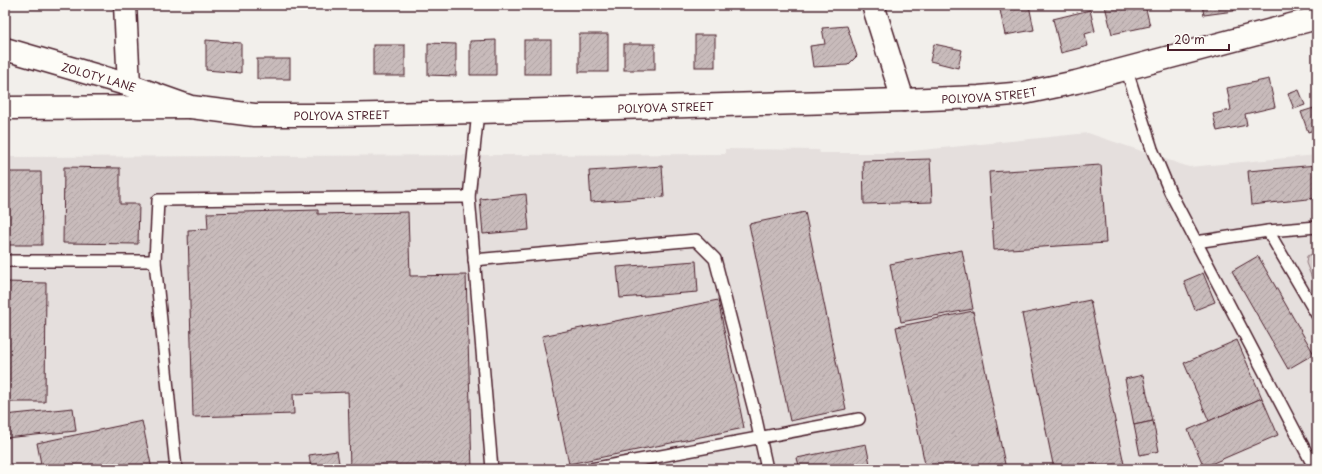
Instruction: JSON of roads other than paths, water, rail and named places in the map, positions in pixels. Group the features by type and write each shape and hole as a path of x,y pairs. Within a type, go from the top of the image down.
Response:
{"main road":[{"path":"125,5 129,85"},
{"path":"873,5 903,100"},
{"name":"POLYOVA STREET","path":"5,108 191,107 254,115 478,112 979,97 1024,93 1076,82 1317,18"},
{"name":"ZOLOTY LANE","path":"5,49 129,85 191,107"}],"lane":[{"path":"1126,68 1152,149 1170,192 1315,469"},
{"path":"478,112 469,197 492,469"},
{"path":"176,469 155,261 158,200 469,197"},
{"path":"1196,242 1268,231 1317,227"},
{"path":"1268,231 1317,315"},
{"path":"474,260 696,240 715,259 754,410 767,469"},
{"path":"5,261 155,261"},
{"path":"591,469 859,419"}]}
